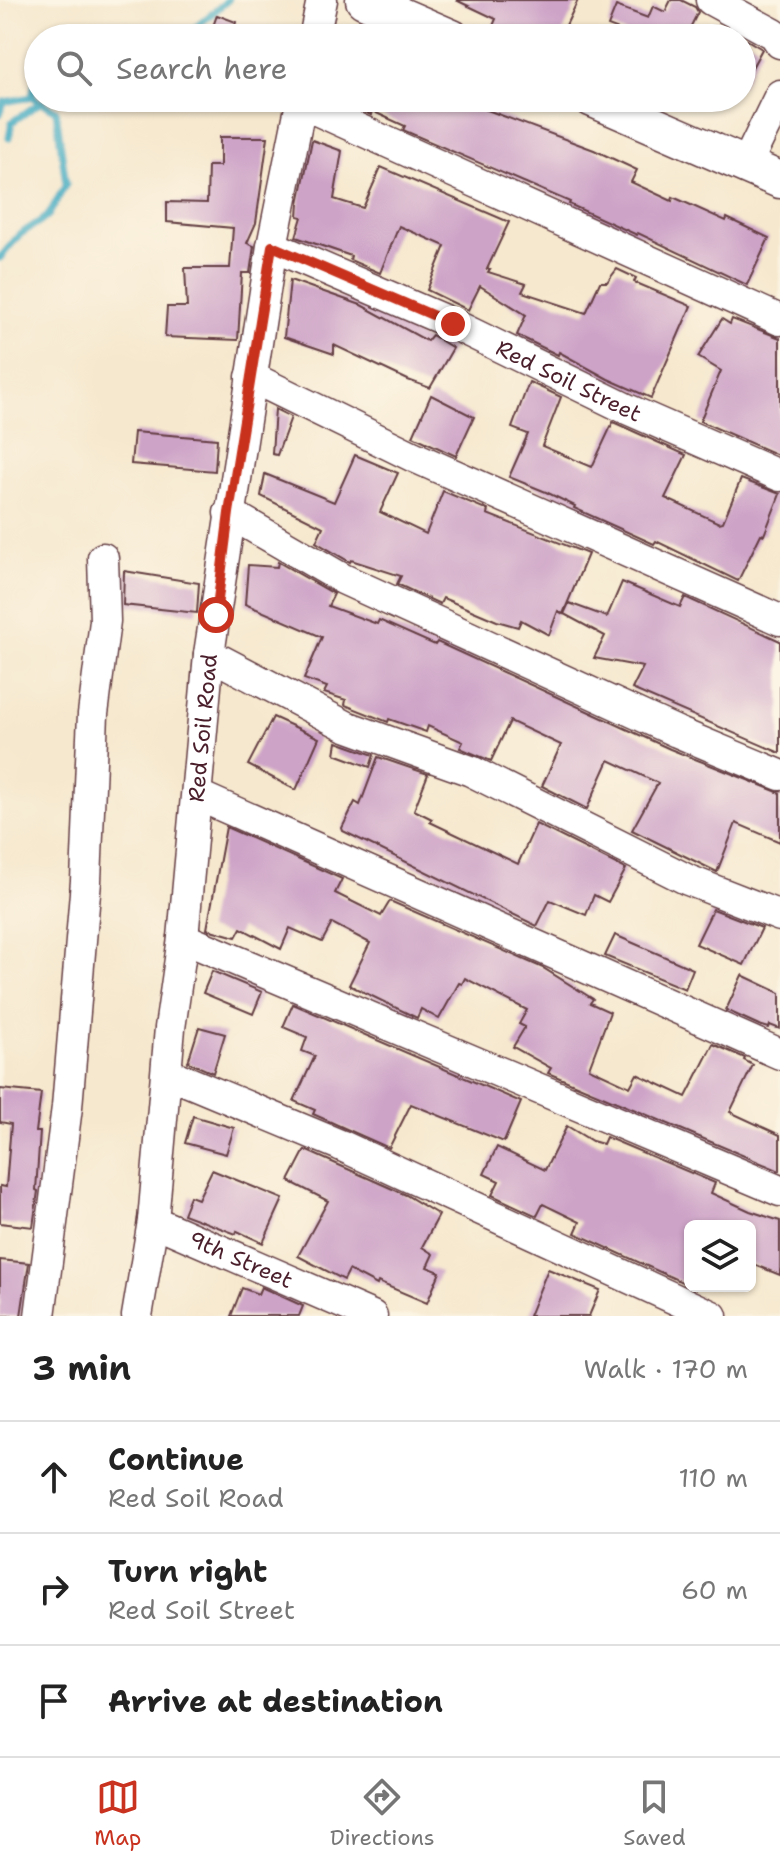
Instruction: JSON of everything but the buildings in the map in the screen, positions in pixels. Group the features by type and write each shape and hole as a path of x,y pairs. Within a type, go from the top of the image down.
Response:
{"main road":[{"path":"364,0 420,24"},
{"path":"623,112 780,180"}],"street":[{"path":"317,24 322,0"},
{"path":"711,0 755,24"},
{"path":"756,24 774,34 780,43"},
{"path":"746,165 780,95"},
{"name":"Red Soil Road","path":"137,1316 153,1221 209,654 272,246 300,112"},
{"path":"326,112 780,320"},
{"name":"Red Soil Street","path":"272,246 453,324 627,409 780,476"},
{"path":"251,377 412,456 780,620"},
{"path":"229,513 343,579 677,732 780,775"},
{"path":"40,1316 67,1107 86,881 93,714 105,621 103,558"},
{"path":"209,654 346,726 471,771 688,880 780,916"},
{"path":"197,795 780,1054"},
{"path":"183,938 780,1191"},
{"path":"167,1073 340,1145 658,1304 712,1316"},
{"name":"9th Street","path":"153,1221 372,1316"}],"waterway":[{"path":"200,24 228,0"},
{"path":"0,114 4,102 24,98"},
{"path":"9,138 12,122 26,112"},
{"path":"0,258 19,235 48,216 66,184 56,112"}],"route":[{"path":"216,615 229,513 272,246 453,324"}]}
